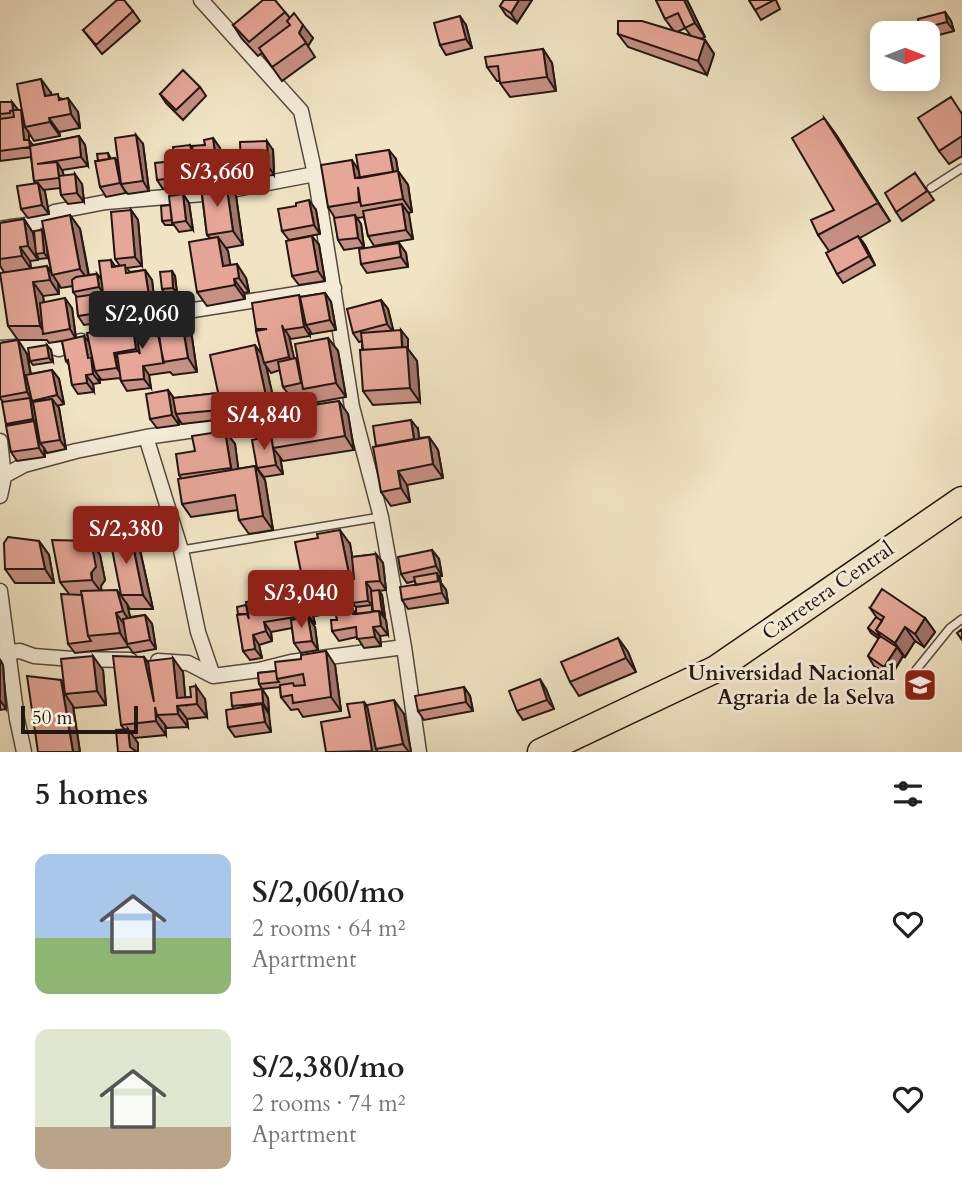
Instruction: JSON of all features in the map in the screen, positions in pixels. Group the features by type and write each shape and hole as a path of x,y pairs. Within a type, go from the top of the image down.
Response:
{"highway":[{"name":"Carretera Central","path":"541,752 716,669 962,500"}],"street":[{"path":"201,0 301,111 315,174 334,288 345,408 381,517 419,752"},
{"path":"0,229 43,221 50,218 54,212 106,202 215,193 315,174"},
{"path":"123,326 149,317 334,288"},
{"path":"0,348 45,345 59,349 98,335"},
{"path":"2,477 24,465 76,451 146,437 297,415"},
{"path":"146,437 181,550 198,632 213,676"},
{"path":"0,441 0,496"},
{"path":"0,591 5,653 24,752"},
{"path":"5,653 20,651 34,656 73,659 188,663 213,676 259,670 291,662 404,647"}],"lane":[{"path":"931,188 962,168"},
{"path":"181,550 381,517"},
{"path":"916,670 950,628 962,619"}],"building":[{"path":"117,0 124,0 133,11 96,45 83,30"},
{"path":"263,0 275,0 285,12 249,42 233,25"},
{"path":"504,0 519,0 511,13 500,6"},
{"path":"656,0 684,0 695,23 685,28 678,13 665,19"},
{"path":"749,0 774,0 755,10"},
{"path":"945,12 947,22 940,24 940,21 918,19"},
{"path":"294,13 303,25 299,33 306,43 272,67 259,48 290,25 287,21"},
{"path":"460,16 466,39 440,45 434,23"},
{"path":"618,21 642,21 705,40 698,61 618,34"},
{"path":"543,49 547,77 500,83 498,66 487,67 485,57"},
{"path":"183,70 200,87 176,110 160,94"},
{"path":"41,79 45,96 58,94 59,100 68,98 71,114 49,118 50,122 25,127 17,84"},
{"path":"951,97 962,114 962,136 939,151 918,118"},
{"path":"0,102 12,102 13,110 0,114"},
{"path":"13,110 21,110 24,140 29,140 30,147 0,151 0,119 14,117"},
{"path":"824,118 878,203 818,235 811,220 834,210 792,138"},
{"path":"136,135 143,181 121,184 115,138"},
{"path":"79,136 81,157 37,164 57,162 59,178 34,181 30,146"},
{"path":"213,138 216,160 193,163 195,178 179,181 173,147 190,145 194,159 192,146 205,145 204,140"},
{"path":"267,141 268,166 241,167 240,142"},
{"path":"389,150 393,172 360,178 356,155"},
{"path":"108,153 109,159 98,161 97,154"},
{"path":"115,158 120,183 100,187 95,161"},
{"path":"352,160 355,178 398,171 403,199 361,206 358,187 359,202 328,207 321,165"},
{"path":"174,161 175,178 157,180 155,163"},
{"path":"218,169 219,183 201,184 200,170"},
{"path":"915,173 927,191 896,212 885,193"},
{"path":"75,174 77,193 61,195 59,176"},
{"path":"226,182 233,231 207,235 201,186"},
{"path":"38,183 42,205 21,209 17,186"},
{"path":"183,194 186,221 172,223 169,196"},
{"path":"309,200 314,225 282,231 278,209 296,206 296,203"},
{"path":"402,204 406,230 368,236 363,211"},
{"path":"170,205 172,220 162,221 161,206"},
{"path":"131,210 135,257 115,259 111,212"},
{"path":"70,215 80,269 52,275 42,221"},
{"path":"355,215 358,238 338,240 334,218"},
{"path":"24,219 28,246 20,247 22,256 0,259 0,223"},
{"path":"42,230 44,253 36,254 34,231"},
{"path":"312,236 318,271 292,276 286,241"},
{"path":"858,236 869,256 837,274 826,253"},
{"path":"218,237 223,266 237,264 239,278 234,279 235,285 197,292 189,242"},
{"path":"399,243 401,257 361,264 359,249"},
{"path":"111,260 112,267 125,265 126,273 145,270 149,296 104,301 105,312 78,316 76,297 103,293 99,261"},
{"path":"47,266 50,280 33,282 40,326 8,326 0,273"},
{"path":"172,271 173,288 162,289 160,272"},
{"path":"97,274 99,287 73,292 72,280 76,277"},
{"path":"325,293 330,320 306,325 300,297"},
{"path":"299,295 304,327 284,330 282,325 289,357 264,363 256,331 267,329 256,329 252,303"},
{"path":"65,298 70,329 43,334 40,303"},
{"path":"381,300 387,324 353,333 347,309"},
{"path":"180,310 188,358 163,362 156,314"},
{"path":"154,316 164,363 143,366 144,379 121,381 117,354 138,351 140,354 133,319"},
{"path":"132,321 136,349 114,353 117,368 95,371 87,333"},
{"path":"401,330 402,347 363,350 361,333"},
{"path":"84,336 93,374 86,375 87,383 72,385 62,341"},
{"path":"328,338 336,383 303,389 295,344"},
{"path":"18,340 27,392 0,397 0,343"},
{"path":"47,345 49,358 30,361 28,348"},
{"path":"255,345 266,396 221,406 210,355"},
{"path":"407,347 410,388 363,391 360,350"},
{"path":"296,358 301,383 283,387 278,362"},
{"path":"52,370 57,395 32,401 26,375"},
{"path":"168,390 172,415 150,419 146,394"},
{"path":"217,393 219,410 176,414 173,398"},
{"path":"30,398 33,419 6,424 2,402"},
{"path":"52,399 60,440 40,443 33,402"},
{"path":"339,401 345,436 273,448 268,412"},
{"path":"411,420 414,439 376,446 373,426"},
{"path":"34,421 39,448 11,452 6,426"},
{"path":"225,431 231,468 179,475 176,454 195,451 192,436"},
{"path":"271,436 276,465 257,468 252,440"},
{"path":"429,437 433,464 398,471 401,488 381,492 373,447"},
{"path":"255,466 263,516 239,520 235,495 182,504 178,479"},
{"path":"340,530 349,574 333,577 337,596 307,602 295,542"},
{"path":"131,536 143,595 121,595 110,539"},
{"path":"8,537 39,541 45,569 5,569 4,543"},
{"path":"52,540 91,541 96,567 91,573 92,580 60,582"},
{"path":"432,550 436,566 401,574 398,557"},
{"path":"376,554 380,581 366,582 368,601 352,603 352,557"},
{"path":"437,573 438,581 416,585 414,577"},
{"path":"440,581 442,593 402,600 400,587"},
{"path":"882,589 925,618 915,634 905,627 895,643 876,630 884,617 870,608"},
{"path":"117,590 123,611 116,613 120,633 88,636 81,591"},
{"path":"379,590 382,612 373,611 371,591"},
{"path":"304,591 308,615 264,622 266,631 253,635 255,649 243,651 237,615 247,614 249,619 246,602 283,596 285,604 294,603 293,593"},
{"path":"61,594 82,595 91,641 68,644"},
{"path":"246,605 248,615 238,614 237,607"},
{"path":"372,605 372,612 356,614 356,607"},
{"path":"351,607 353,614 379,611 381,626 373,627 375,637 357,639 356,627 332,631 331,620 337,620 335,610"},
{"path":"145,615 150,640 127,644 123,619"},
{"path":"308,617 312,641 294,643 291,620"},
{"path":"876,617 882,621 876,630 881,637 868,628"},
{"path":"880,636 897,647 884,667 868,656"},
{"path":"618,638 626,658 570,682 561,662"},
{"path":"326,651 331,697 293,703 292,695 281,697 280,685 305,685 303,674 277,679 275,662 301,659 301,655"},
{"path":"93,656 97,691 65,694 61,659"},
{"path":"113,656 144,657 154,702 148,661 173,658 177,698 191,697 190,687 196,686 197,704 177,706 178,714 157,715 155,707 156,721 121,725"},
{"path":"276,671 279,682 259,684 258,673"},
{"path":"27,676 61,680 73,752 38,752"},
{"path":"540,679 547,700 517,711 509,691"},
{"path":"464,687 466,702 418,711 415,696"},
{"path":"262,689 263,703 232,706 231,693"},
{"path":"394,700 403,744 376,749 367,705"},
{"path":"364,702 372,751 326,752 321,722 350,717 347,704"},
{"path":"262,704 265,722 228,727 226,710"},
{"path":"128,729 130,747 137,752 118,752 116,730"}],"place":[{"name":"Universidad Nacional Agraria de la Selva","path":"920,685"}]}
